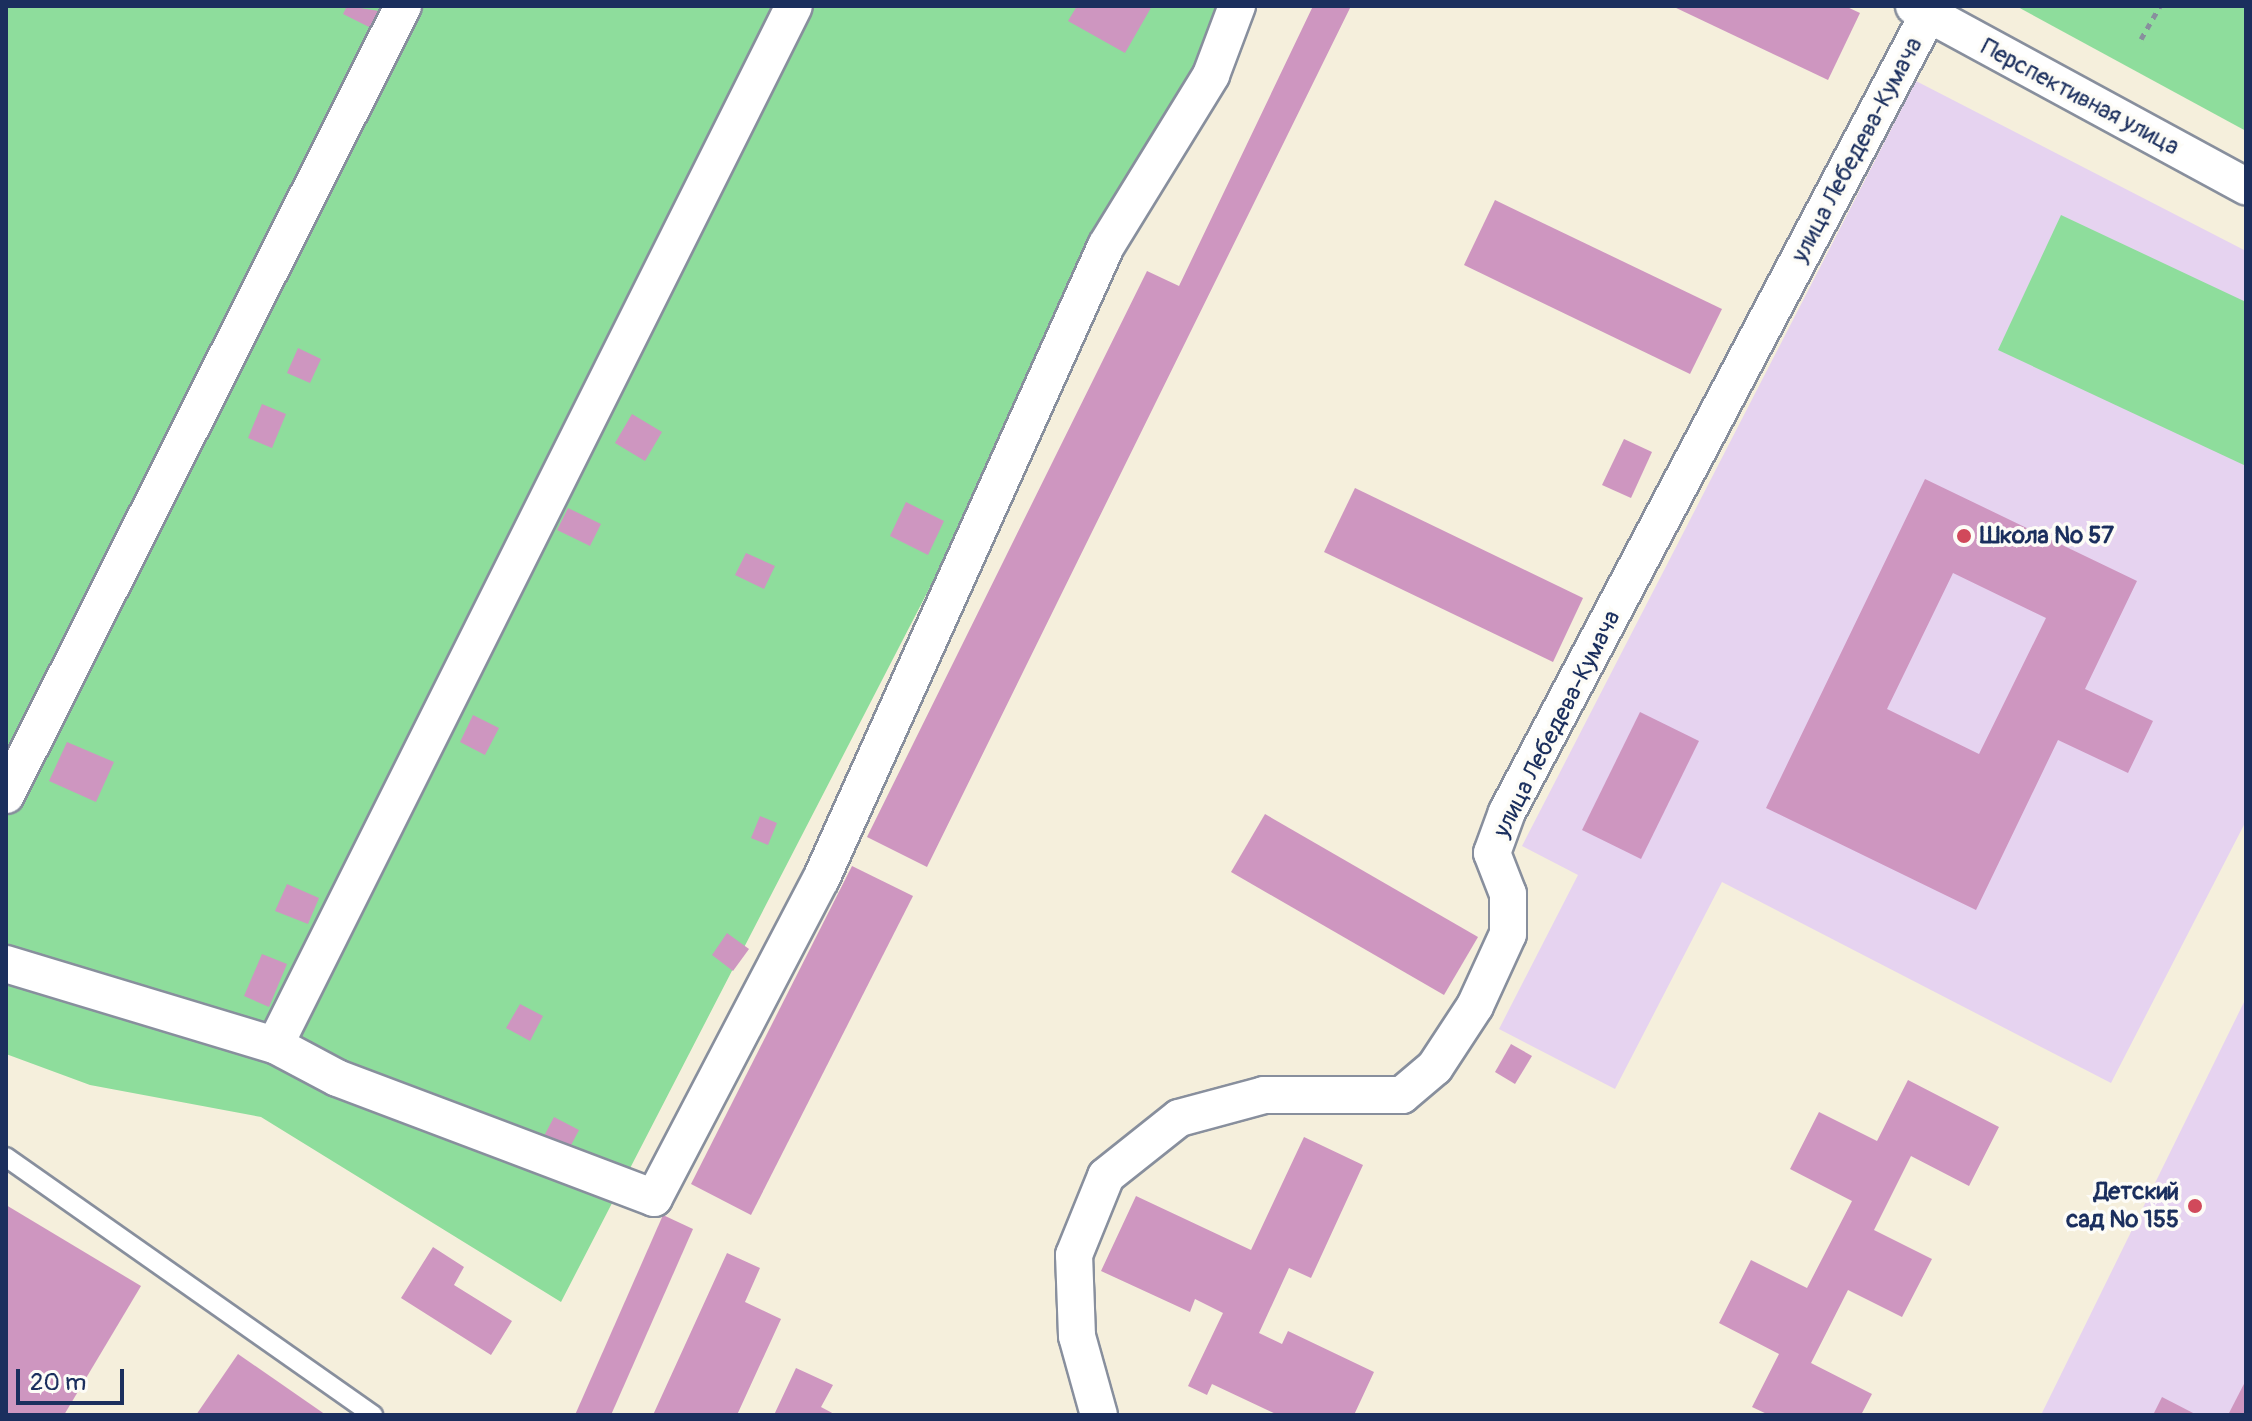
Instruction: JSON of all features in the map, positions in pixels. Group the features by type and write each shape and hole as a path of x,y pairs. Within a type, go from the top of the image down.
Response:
{"street":[{"path":"6,795 403,6"},
{"path":"275,1045 794,6"},
{"path":"6,964 275,1045 337,1078 654,1198 821,879 1106,246 1211,75 1237,6"},
{"name":"Перспективная улица","path":"1921,11 2246,186"},
{"name":"улица Лебедева-Кумача","path":"1099,1415 1077,1336 1074,1255 1106,1176 1179,1118 1264,1095 1402,1095 1435,1067 1475,1006 1508,934 1508,894 1492,853 1507,812 1921,11"}],"lane":[{"path":"6,1157 373,1415"}],"path":[{"path":"2141,39 2160,6"}],"shaded area":[{"name":"Школа № 57","path":"1916,81 2246,251 2246,821 2111,1083 1722,882 1615,1089 1499,1029 1578,875 1522,846"},
{"name":"Детский сад № 155","path":"2246,998 2246,1415 2041,1415"}],"green space":[{"path":"6,6 1230,6 561,1302 261,1117 90,1085 6,1054"},
{"path":"2016,6 2246,6 2246,131"},
{"path":"2061,215 2246,302 2246,466 1998,350"}],"building":[{"path":"347,6 379,11 371,28 343,14"},
{"path":"1077,6 1152,6 1125,53 1068,21"},
{"path":"1313,6 1351,6 927,867 867,837 1147,271 1179,286"},
{"path":"1672,6 1845,6 1860,13 1828,80"},
{"path":"1495,200 1722,309 1690,374 1464,265"},
{"path":"298,348 321,359 310,383 287,373"},
{"path":"262,404 286,414 272,448 248,438"},
{"path":"632,414 662,432 645,461 615,443"},
{"path":"1624,439 1652,452 1631,498 1602,485"},
{"path":"1925,479 2137,581 2085,689 2153,721 2128,773 2058,740 1976,910 1766,808","holes":["1953,573 2046,618 1979,754 1887,709"]},
{"path":"1355,488 1583,598 1553,662 1324,552"},
{"path":"906,502 944,521 928,555 890,536"},
{"path":"568,508 601,524 590,546 557,530"},
{"path":"746,553 775,566 764,589 735,575"},
{"path":"1640,712 1699,741 1641,859 1582,830"},
{"path":"473,715 499,728 485,755 460,742"},
{"path":"67,742 114,762 96,802 49,781"},
{"path":"1265,814 1478,937 1444,995 1231,872"},
{"path":"760,816 777,823 768,845 751,838"},
{"path":"852,866 913,896 751,1215 691,1184"},
{"path":"287,884 319,898 308,924 275,911"},
{"path":"727,933 749,949 733,971 712,955"},
{"path":"262,954 287,964 269,1007 244,996"},
{"path":"520,1004 543,1016 530,1041 506,1028"},
{"path":"1511,1044 1532,1056 1515,1084 1495,1072"},
{"path":"1908,1080 1999,1127 1969,1186 1911,1156 1874,1230 1932,1259 1902,1317 1848,1290 1811,1363 1872,1394 1861,1415 1769,1415 1752,1407 1779,1354 1719,1323 1751,1260 1807,1288 1852,1201 1790,1169 1819,1112 1877,1141"},
{"path":"554,1117 579,1130 568,1151 543,1138"},
{"path":"1304,1137 1363,1165 1311,1278 1289,1268 1259,1333 1282,1344 1288,1331 1374,1372 1354,1415 1278,1415 1212,1384 1207,1395 1188,1386 1223,1313 1195,1299 1190,1312 1101,1271 1136,1196 1251,1250"},
{"path":"6,1205 141,1286 64,1415 6,1415"},
{"path":"663,1215 693,1229 611,1415 575,1415"},
{"path":"433,1247 464,1267 454,1285 512,1321 491,1355 401,1298"},
{"path":"727,1253 760,1268 745,1302 781,1319 737,1415 653,1415"},
{"path":"238,1354 326,1415 196,1415"},
{"path":"796,1368 833,1385 821,1407 836,1415 774,1415"},
{"path":"2246,1380 2246,1415 2228,1415"},
{"path":"2162,1397 2197,1415 2153,1415"}],"place":[{"name":"Школа № 57","path":"1964,536"},
{"name":"Детский сад № 155","path":"2195,1206"}]}
